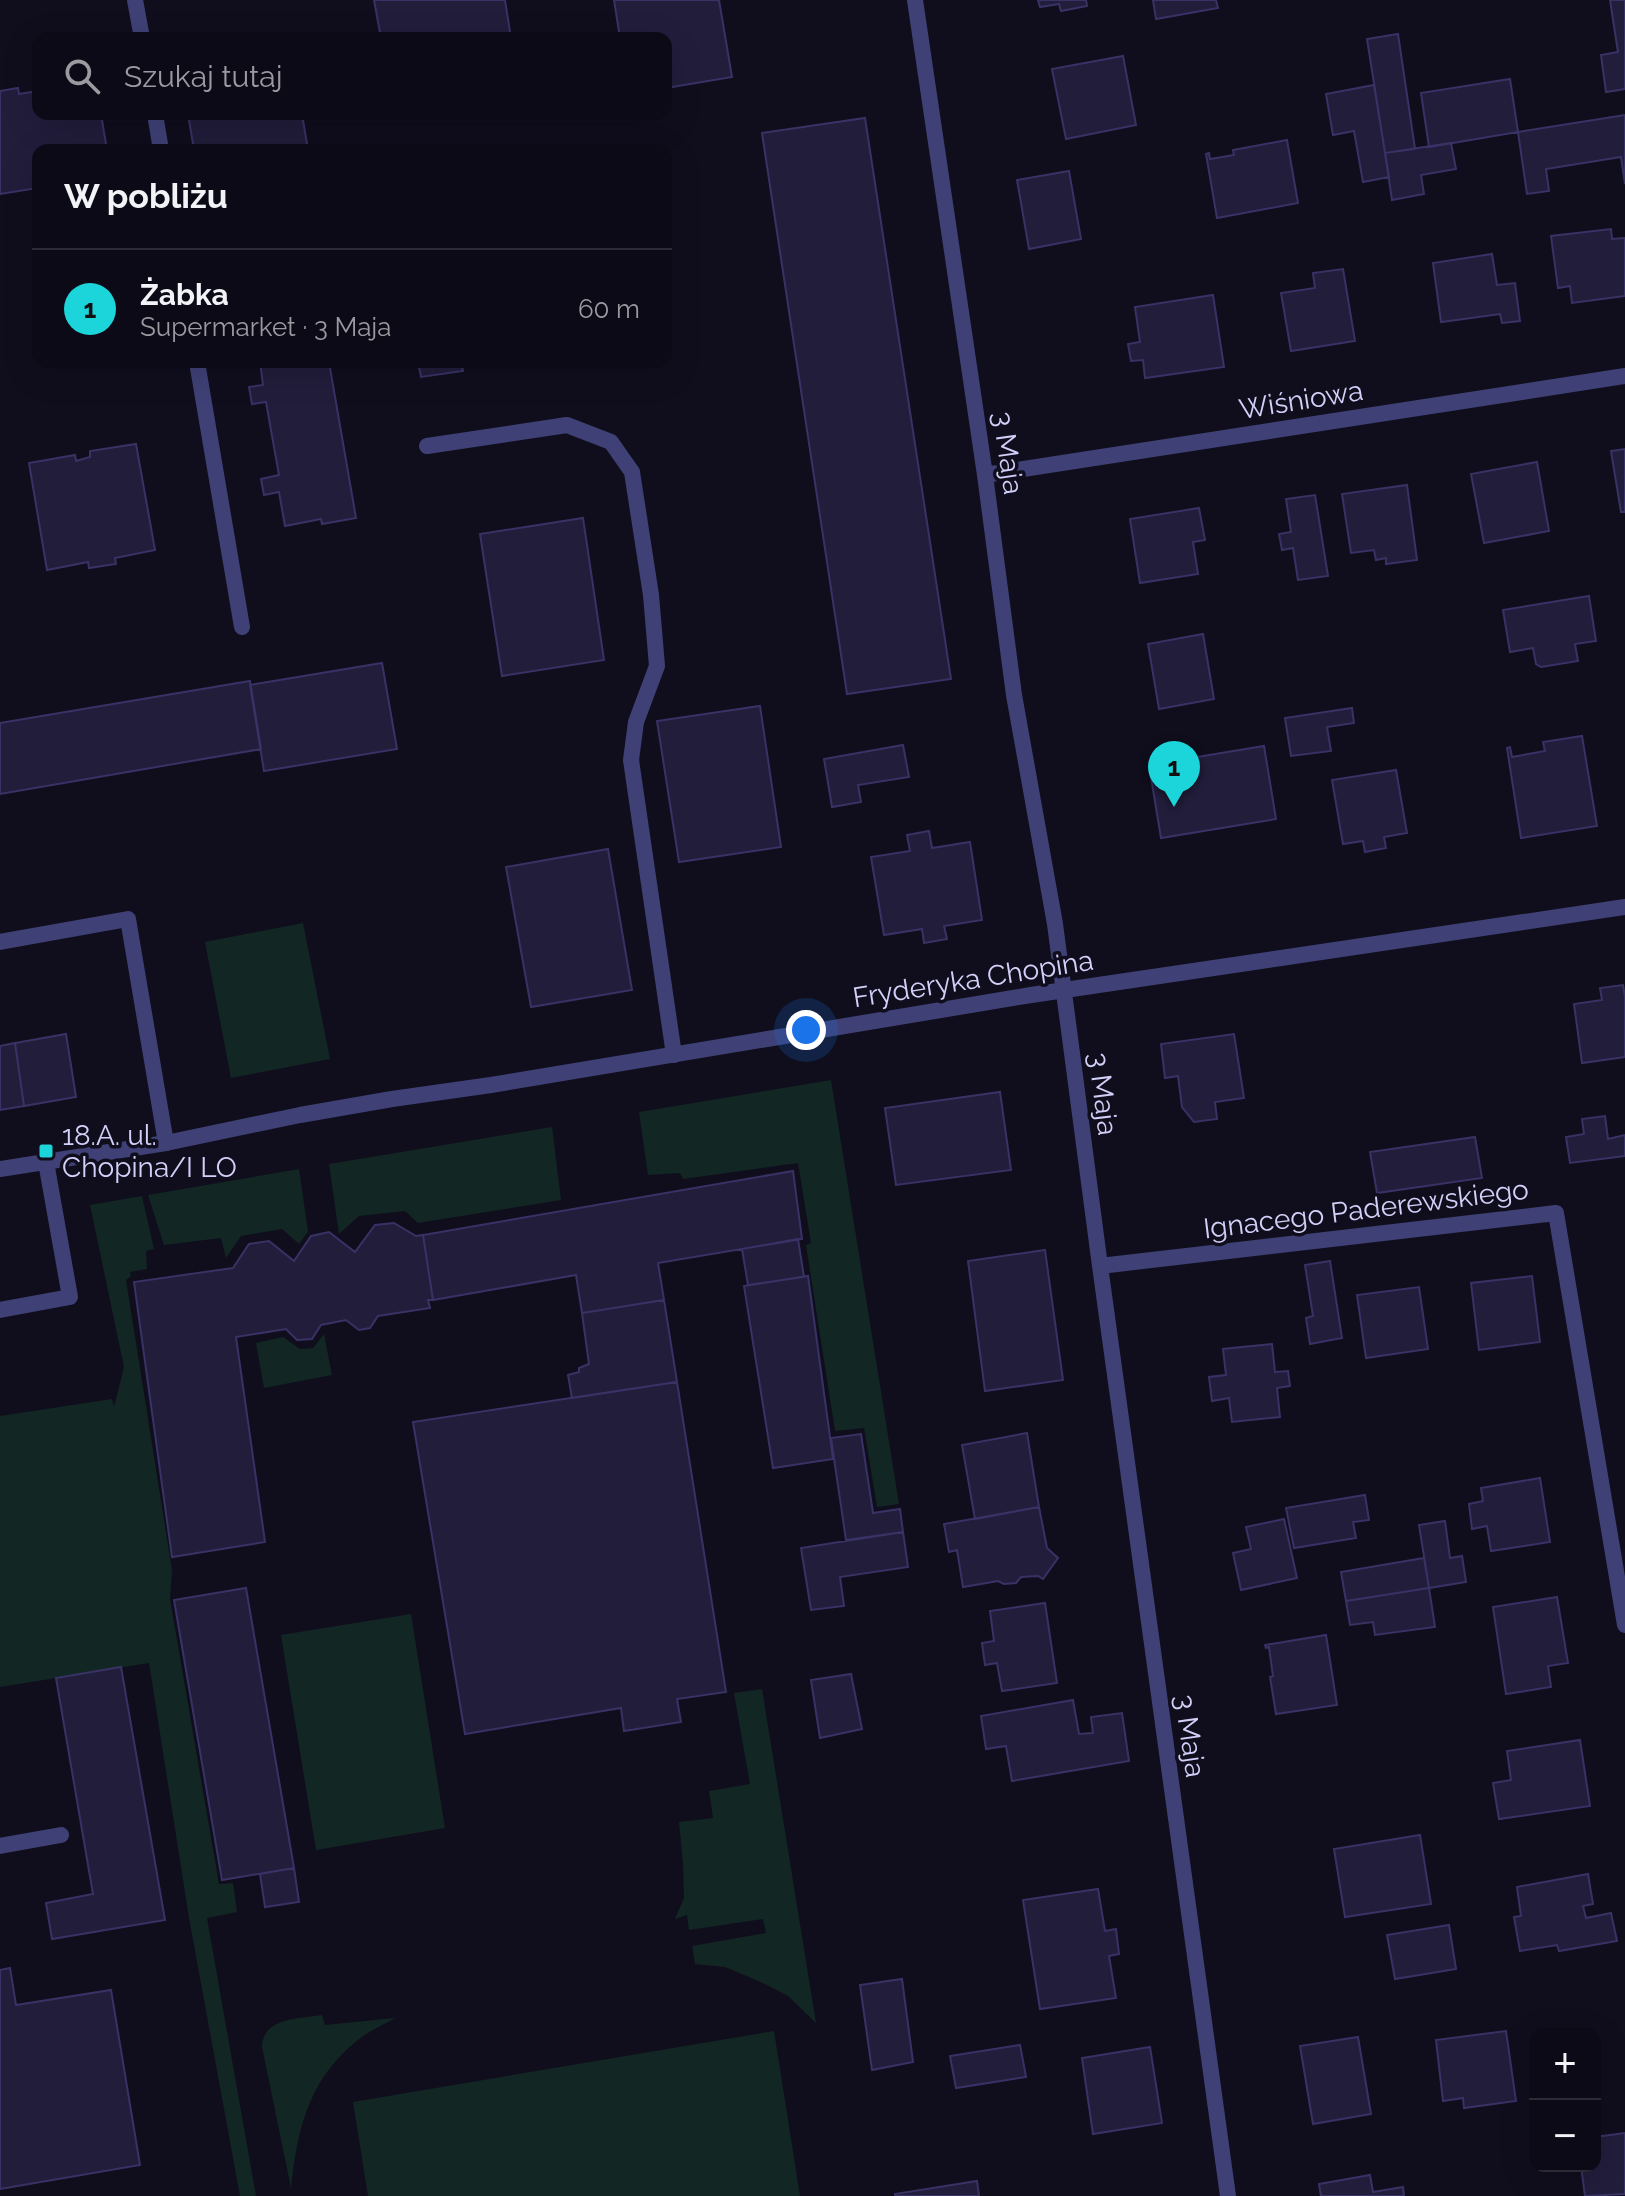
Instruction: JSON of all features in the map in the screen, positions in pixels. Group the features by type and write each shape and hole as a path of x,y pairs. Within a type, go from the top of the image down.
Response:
{"street":[{"path":"135,0 141,32"},
{"name":"3 Maja","path":"915,0 1014,695 1055,924 1228,2196"},
{"path":"156,120 160,144"},
{"path":"198,368 242,627"},
{"name":"Wiśniowa","path":"985,475 1625,376"},
{"path":"427,446 567,425 611,442 632,472 651,595 657,666 636,722 631,760 674,1055"},
{"name":"Fryderyka Chopina","path":"0,1169 166,1143 377,1102 1064,990 1625,907"},
{"path":"0,942 128,919 166,1143"},
{"path":"0,1310 70,1297 46,1162"},
{"name":"Ignacego Paderewskiego","path":"1100,1266 1556,1213 1625,1625"},
{"path":"0,1846 61,1835"}],"green space":[{"path":"303,923 330,1059 231,1078 205,942"},
{"path":"831,1080 899,1504 877,1507 864,1428 835,1431 806,1245 811,1243 798,1163 683,1179 680,1173 648,1175 639,1112"},
{"path":"552,1127 561,1200 418,1223 405,1211 359,1216 339,1234 329,1164"},
{"path":"299,1169 308,1232 299,1244 282,1229 241,1236 226,1258 221,1238 164,1245 148,1195"},
{"path":"142,1196 154,1249 146,1251 147,1269 130,1272 131,1276 126,1280 172,1570 170,1599 219,1884 233,1883 237,1912 207,1918 256,2196 240,2196 189,1918 149,1663 0,1687 0,1416 112,1399 114,1407 124,1367 90,1205"},
{"path":"324,1334 332,1375 264,1388 256,1343 283,1337 300,1349 313,1348"},
{"path":"411,1614 445,1828 316,1850 281,1635"},
{"path":"762,1689 816,2023 788,1996 763,1983 725,1967 695,1964 692,1946 766,1933 763,1919 689,1930 687,1915 675,1919 684,1898 679,1822 713,1818 709,1791 750,1784 734,1693"},
{"path":"322,2015 325,2025 395,2018 358,2040 325,2075 301,2129 291,2188 262,2047 264,2037 275,2025"},
{"path":"774,2031 800,2196 368,2196 353,2102"}],"building":[{"path":"374,0 505,0 510,32 380,32"},
{"path":"614,0 719,0 732,77 672,87 672,32 619,32"},
{"path":"1038,0 1086,0 1087,6 1061,11 1059,4 1040,7"},
{"path":"1153,0 1216,0 1218,8 1156,19"},
{"path":"1610,0 1625,0 1625,89 1606,92 1601,55 1618,52"},
{"path":"1398,34 1415,149 1385,153 1367,39"},
{"path":"1123,56 1136,125 1066,139 1052,69"},
{"path":"1510,79 1518,132 1429,147 1421,93"},
{"path":"1374,85 1389,177 1363,182 1354,131 1333,135 1326,94"},
{"path":"18,88 19,94 32,92 32,120 102,120 106,144 32,144 32,189 0,194 0,91"},
{"path":"1625,115 1625,184 1621,157 1546,169 1549,191 1527,194 1518,132"},
{"path":"865,118 951,679 847,694 762,133"},
{"path":"189,120 303,120 307,144 193,144"},
{"path":"1287,140 1298,203 1217,218 1206,154 1209,153 1210,159 1234,155 1233,150"},
{"path":"1451,143 1456,169 1421,175 1424,194 1392,200 1385,153"},
{"path":"1069,171 1081,239 1029,249 1017,180"},
{"path":"1611,229 1612,239 1625,238 1625,296 1572,303 1570,286 1558,288 1551,236"},
{"path":"1492,254 1497,285 1515,283 1520,321 1502,323 1500,314 1441,322 1433,263"},
{"path":"1343,269 1355,341 1291,351 1281,293 1315,288 1313,273"},
{"path":"1213,295 1224,367 1145,378 1143,360 1131,361 1128,344 1140,342 1135,307"},
{"path":"261,368 330,368 356,518 322,524 321,519 285,526 279,492 264,495 261,479 279,475 266,402 252,404 249,387 263,385"},
{"path":"419,368 462,368 463,371 421,377"},
{"path":"136,444 155,550 115,558 116,564 89,568 88,562 47,570 29,463 75,455 76,461 90,457 90,451"},
{"path":"1625,449 1625,512 1621,512 1611,451"},
{"path":"1537,462 1549,531 1484,543 1471,474"},
{"path":"1407,485 1417,560 1386,564 1386,558 1376,560 1374,550 1351,553 1342,494"},
{"path":"1315,495 1328,576 1298,580 1293,548 1282,550 1279,534 1291,532 1286,499"},
{"path":"1199,508 1205,540 1193,542 1198,574 1140,583 1130,519"},
{"path":"583,518 604,660 502,676 480,534"},
{"path":"1589,596 1596,641 1575,644 1578,661 1541,667 1536,664 1533,648 1510,652 1503,610"},
{"path":"1203,634 1214,699 1159,709 1148,644"},
{"path":"382,663 397,749 264,771 250,685"},
{"path":"250,681 261,749 0,794 0,723"},
{"path":"760,706 781,847 679,862 657,721"},
{"path":"1352,708 1354,723 1327,727 1331,751 1291,756 1285,718"},
{"path":"1582,736 1597,826 1521,838 1507,748 1510,747 1512,757 1545,751 1543,742"},
{"path":"903,745 909,777 858,785 861,802 832,807 824,759"},
{"path":"1264,746 1276,819 1161,838 1149,765"},
{"path":"1396,770 1407,833 1384,837 1386,848 1365,852 1363,841 1343,844 1332,780"},
{"path":"929,831 932,848 970,842 982,920 944,926 947,939 924,943 922,929 884,935 871,857 910,851 907,835"},
{"path":"608,849 632,990 531,1007 506,867"},
{"path":"1623,985 1625,1057 1582,1063 1574,1004 1602,1000 1600,988"},
{"path":"66,1034 76,1097 24,1106 15,1043"},
{"path":"1234,1034 1244,1098 1215,1102 1217,1119 1194,1122 1182,1107 1178,1076 1165,1078 1161,1044"},
{"path":"15,1043 24,1106 0,1110 0,1046"},
{"path":"1000,1092 1011,1170 896,1185 885,1108"},
{"path":"1605,1116 1608,1139 1625,1135 1625,1156 1570,1163 1566,1137 1584,1134 1582,1119"},
{"path":"1475,1137 1482,1178 1377,1193 1370,1152"},
{"path":"793,1171 802,1239 658,1263 664,1300 582,1313 576,1275 433,1300 423,1235"},
{"path":"394,1223 416,1236 423,1235 433,1300 428,1300 430,1308 378,1316 370,1328 359,1330 346,1320 321,1325 312,1339 297,1340 286,1329 236,1337 265,1542 172,1557 134,1282 233,1268 249,1244 269,1241 294,1261 311,1236 329,1232 355,1252 375,1225"},
{"path":"798,1239 804,1277 748,1285 742,1249"},
{"path":"1045,1250 1063,1380 985,1391 968,1261"},
{"path":"1330,1261 1342,1338 1310,1344 1306,1318 1313,1316 1305,1265"},
{"path":"808,1276 833,1459 773,1468 744,1286"},
{"path":"1532,1276 1540,1342 1479,1350 1471,1283"},
{"path":"1419,1287 1428,1349 1366,1358 1357,1295"},
{"path":"664,1300 677,1382 572,1398 568,1375 579,1372 579,1368 589,1364 582,1313"},
{"path":"1272,1344 1275,1372 1288,1371 1290,1386 1277,1388 1280,1417 1232,1422 1229,1398 1212,1401 1209,1377 1226,1375 1223,1349"},
{"path":"677,1382 726,1692 677,1699 681,1722 624,1731 621,1708 465,1734 413,1422"},
{"path":"1027,1433 1039,1507 975,1519 962,1445"},
{"path":"861,1434 873,1513 900,1509 903,1532 846,1540 831,1438"},
{"path":"1540,1478 1550,1542 1491,1551 1487,1526 1472,1529 1469,1504 1483,1501 1481,1488"},
{"path":"1365,1495 1369,1520 1353,1522 1356,1538 1294,1548 1286,1508"},
{"path":"1039,1507 1047,1548 1058,1558 1043,1579 1038,1576 1021,1577 1016,1583 998,1581 963,1587 957,1550 949,1552 944,1524"},
{"path":"1284,1519 1297,1578 1241,1590 1233,1553 1251,1549 1246,1527"},
{"path":"1445,1521 1450,1558 1462,1556 1466,1582 1429,1588 1419,1525"},
{"path":"903,1532 908,1567 840,1577 844,1606 811,1610 801,1548"},
{"path":"1424,1558 1429,1588 1346,1601 1341,1572"},
{"path":"246,1588 294,1868 222,1880 174,1600"},
{"path":"1429,1588 1435,1627 1375,1635 1373,1622 1350,1625 1346,1601"},
{"path":"1557,1597 1568,1663 1548,1666 1551,1687 1506,1694 1493,1607"},
{"path":"1045,1603 1057,1683 1002,1691 997,1663 985,1665 982,1643 994,1641 990,1611"},
{"path":"1326,1635 1337,1705 1276,1714 1269,1647 1265,1645"},
{"path":"121,1667 165,1920 52,1939 46,1903 93,1894 56,1678"},
{"path":"851,1674 862,1729 820,1738 811,1680"},
{"path":"1073,1700 1079,1734 1093,1733 1091,1717 1122,1713 1129,1761 1012,1781 1006,1746 986,1749 981,1716"},
{"path":"1580,1740 1590,1806 1499,1819 1493,1783 1511,1780 1507,1751"},
{"path":"1420,1835 1431,1904 1345,1917 1334,1849"},
{"path":"294,1868 299,1902 265,1907 260,1874"},
{"path":"1588,1874 1593,1904 1583,1906 1586,1918 1611,1913 1617,1941 1559,1951 1557,1945 1520,1951 1514,1917 1521,1916 1517,1887"},
{"path":"1098,1889 1105,1931 1116,1929 1119,1954 1109,1956 1116,1998 1040,2009 1023,1900"},
{"path":"1449,1925 1456,1969 1395,1979 1387,1935"},
{"path":"10,1968 16,2005 111,1990 140,2165 0,2189 0,1970"},
{"path":"902,1979 913,2062 872,2070 860,1985"},
{"path":"1506,2031 1516,2101 1464,2108 1463,2098 1443,2101 1436,2040"},
{"path":"1358,2037 1371,2114 1313,2124 1300,2046"},
{"path":"1020,2045 1026,2077 956,2088 950,2056"},
{"path":"1150,2047 1162,2123 1093,2134 1082,2058"},
{"path":"1625,2133 1625,2194 1585,2196 1582,2172 1601,2172 1601,2136"},
{"path":"1370,2175 1373,2192 1403,2187 1404,2196 1321,2196 1319,2184"},
{"path":"977,2181 979,2196 895,2196 895,2194"}],"place":[{"name":"Żabka","path":"1174,807"},
{"name":"18.A. ul. Chopina/I LO","path":"46,1151"}]}
